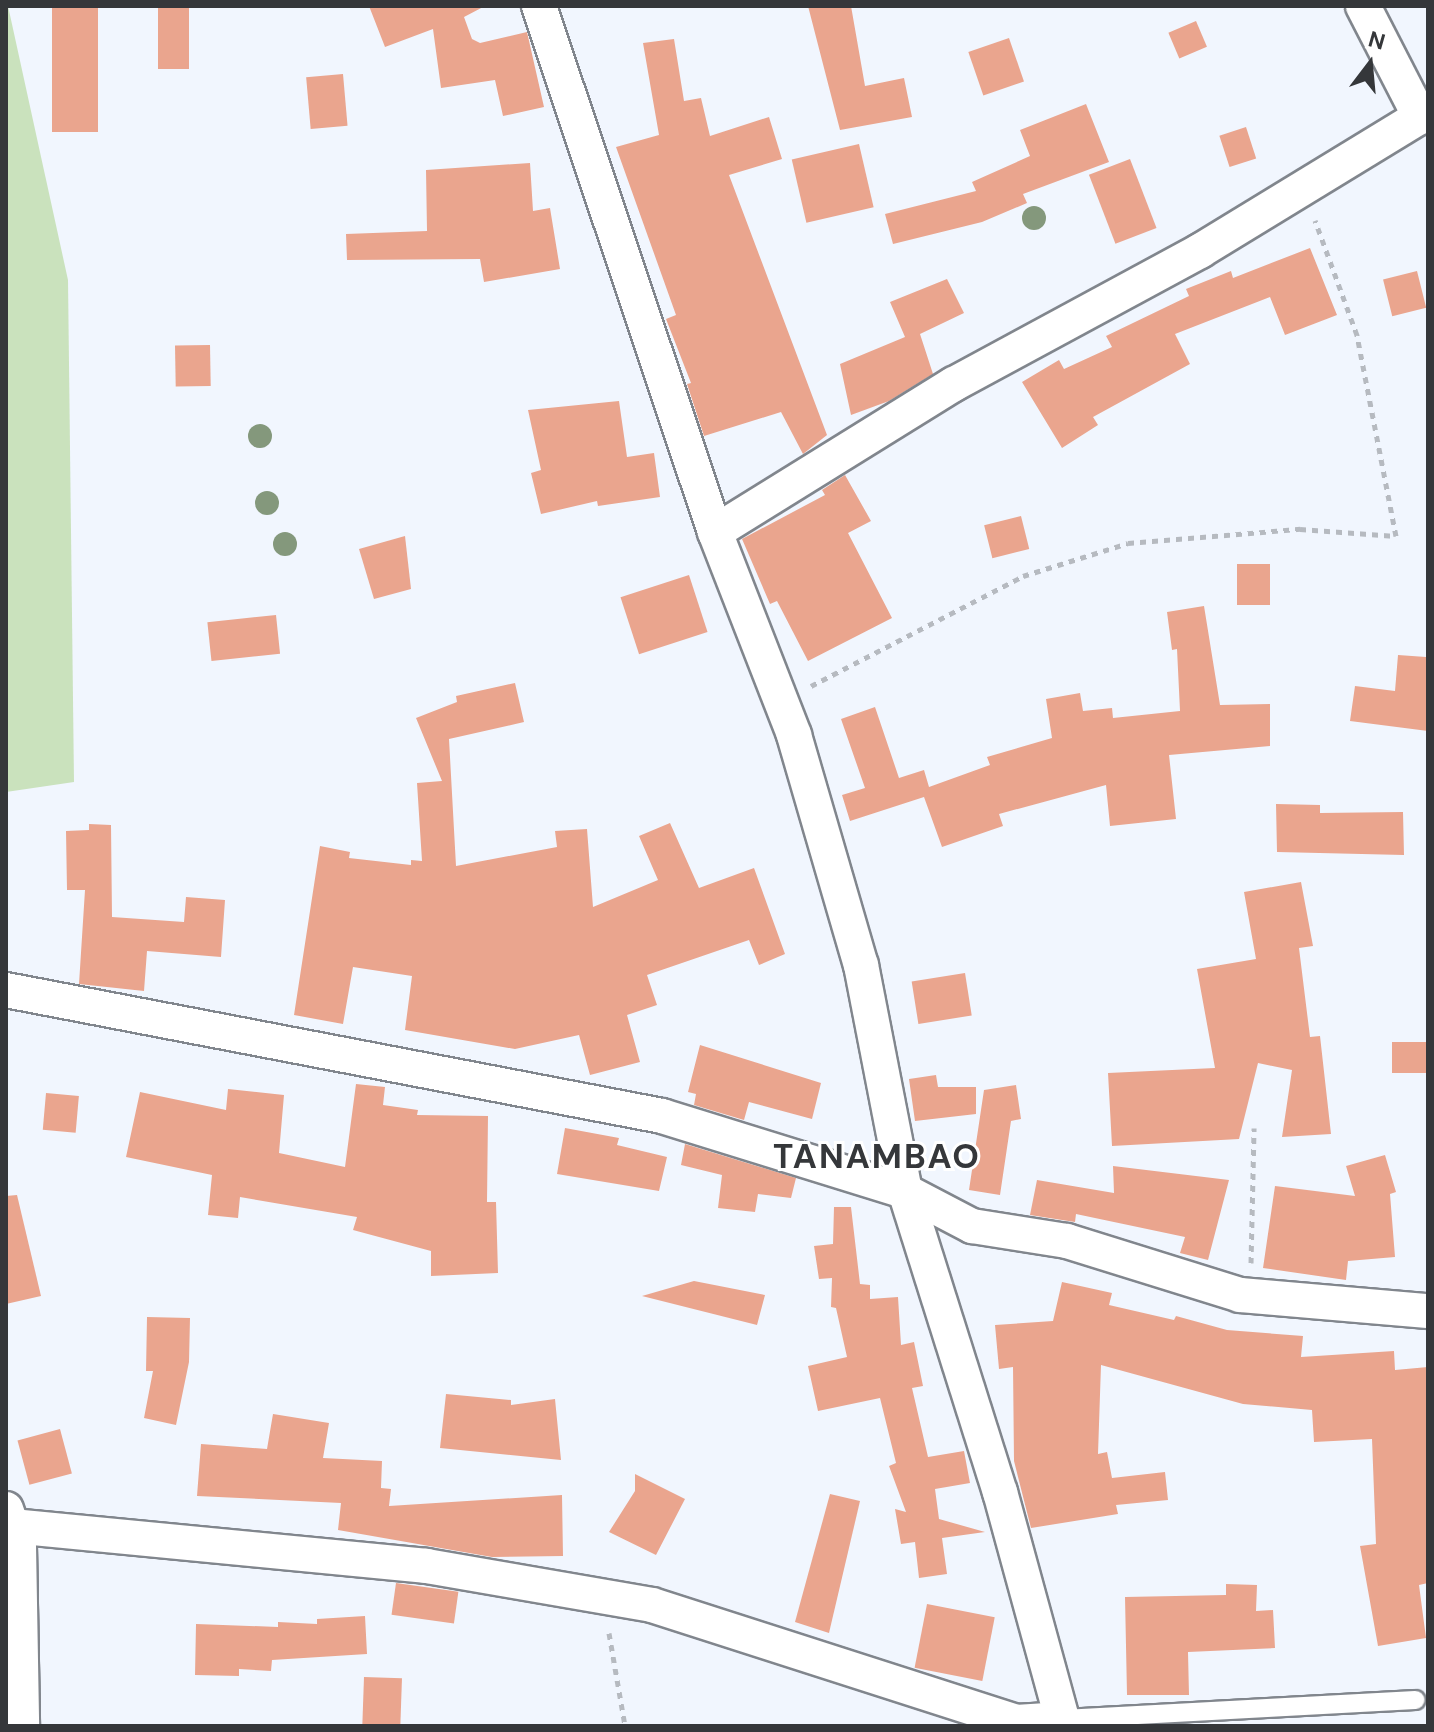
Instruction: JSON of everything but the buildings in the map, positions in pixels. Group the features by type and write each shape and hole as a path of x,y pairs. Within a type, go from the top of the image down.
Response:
{"street":[{"path":"22,1726 19,1546 9,1518 426,1566 652,1605 1016,1722 1064,1722 1000,1492 905,1191 861,965 781,701 715,532 539,6"},
{"path":"715,532 954,384 1200,251 1424,114 1363,6"},
{"path":"6,990 662,1116 905,1191 972,1226 1067,1241 1250,1296 1428,1311"}],"lane":[{"path":"1064,1722 1415,1700"}],"path":[{"path":"781,701 1023,576 1128,543 1300,529 1396,536 1357,335 1303,188"},
{"path":"1250,1296 1254,1128"},
{"path":"603,1597 625,1726"}],"green space":[{"path":"8,6 68,280 74,782 6,792"}],"district":[{"name":"TANAMBAO","path":"877,1157"}]}
